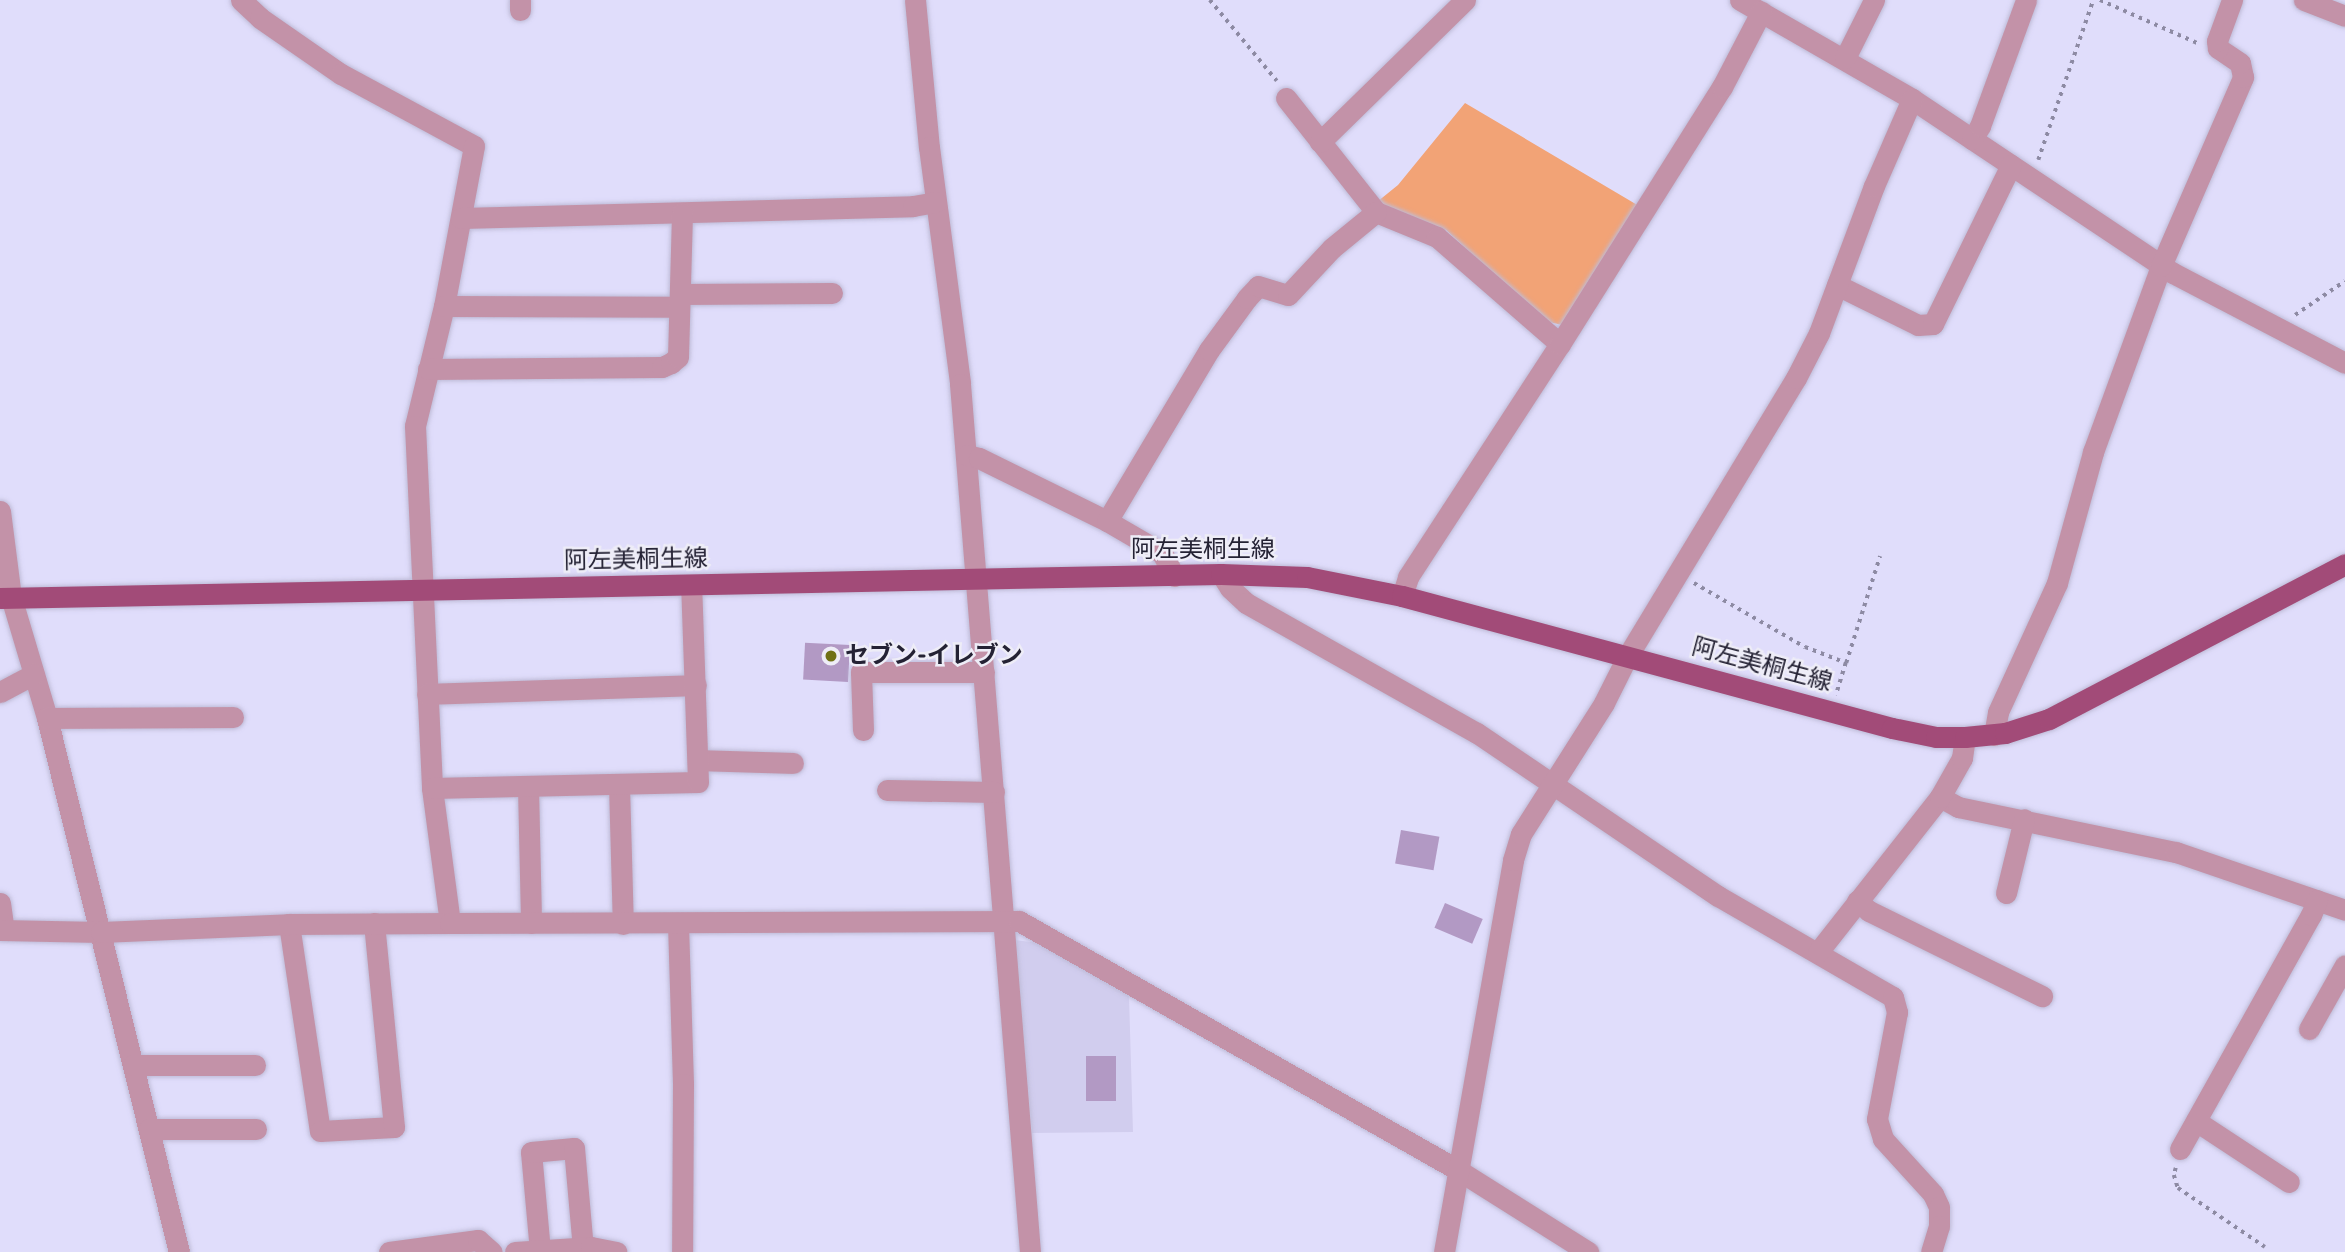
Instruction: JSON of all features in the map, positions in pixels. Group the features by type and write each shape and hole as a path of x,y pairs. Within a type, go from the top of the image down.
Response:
{"main road":[{"name":"阿左美桐生線","path":"6,597 1221,574 1307,577 1402,596 1922,734 1965,737 2018,730 2064,712 2345,564"}],"street":[{"path":"915,0 936,202 956,340 967,456 1030,1252"},
{"path":"1320,142 1465,0"},
{"path":"1845,58 1874,0"},
{"path":"1972,139 1980,126 2026,0"},
{"path":"1994,735 1998,712 2057,583 2093,453 2161,266 2243,77 2240,63 2218,48 2217,41 2232,0"},
{"path":"2304,0 2345,16"},
{"path":"249,2 260,19 341,74 474,146 444,306 415,426 432,788 450,923"},
{"path":"1402,596 1408,577 1560,344 1722,87 1754,5 1912,99 2161,266 2345,363"},
{"path":"1286,98 1376,212 1437,237 1560,344"},
{"path":"1444,1252 1513,860 1521,834 1604,703 1628,657 1680,575 1796,378 1837,285 1874,186 1912,99"},
{"path":"1837,285 1917,325 1933,324 2011,165"},
{"path":"461,218 913,206 936,202"},
{"path":"1107,522 1209,350 1247,298 1258,286 1288,295 1332,248 1376,212"},
{"path":"428,369 662,367 678,357 682,213"},
{"path":"444,306 832,293"},
{"path":"967,456 979,458 1107,522 1162,553 1174,576"},
{"path":"0,511 6,597 47,718 179,1252"},
{"path":"1221,574 1230,588 1246,603 1477,733 1718,896 1886,992 1896,1003 1877,1119 1883,1139 1933,1194 1939,1207 1940,1226 1931,1252"},
{"path":"432,788 698,782 691,584"},
{"path":"863,730 860,672 984,672"},
{"path":"0,692 34,674"},
{"path":"427,694 696,685"},
{"path":"47,718 233,717"},
{"path":"1818,953 1940,797 1962,758 1965,737"},
{"path":"698,760 793,763"},
{"path":"619,785 623,924"},
{"path":"528,787 531,923"},
{"path":"887,790 994,792"},
{"path":"1940,797 1958,807 2176,852 2345,910"},
{"path":"2006,893 2024,819"},
{"path":"2180,1149 2317,900"},
{"path":"1857,901 1869,911 2042,996"},
{"path":"0,903 2,930 101,932 289,924 1019,921 1458,1170 1588,1252"},
{"path":"289,924 320,1131 394,1127 374,923"},
{"path":"678,924 683,1084 682,1252"},
{"path":"2309,1029 2345,965"},
{"path":"134,1065 255,1065"},
{"path":"2196,1121 2289,1182"},
{"path":"149,1129 256,1129"},
{"path":"554,1251 531,1152 574,1148 583,1248"},
{"path":"389,1252 478,1240 492,1252"},
{"path":"515,1252 583,1248 617,1252"}],"path":[{"path":"1210,0 1283,89 1286,98"},
{"path":"2039,158 2093,0"},
{"path":"2100,0 2209,48 2218,48"},
{"path":"2279,328 2345,281"},
{"path":"1830,710 1880,556"},
{"path":"1680,575 1805,647 1846,663"},
{"path":"2180,1149 2174,1175 2178,1188 2265,1247"}],"shaded area":[{"path":"1465,103 1639,206 1562,325 1545,321 1446,230 1377,202 1398,185"},
{"path":"1015,940 1039,943 1129,996 1133,1132 1032,1133"}],"building":[{"path":"805,643 850,645 848,682 803,680"},
{"path":"1401,830 1439,837 1434,870 1395,863"},
{"path":"1445,903 1483,919 1472,944 1434,928"},
{"path":"1086,1056 1116,1056 1116,1101 1086,1101"}],"place":[{"name":"セブン-イレブン","path":"831,656"}]}
